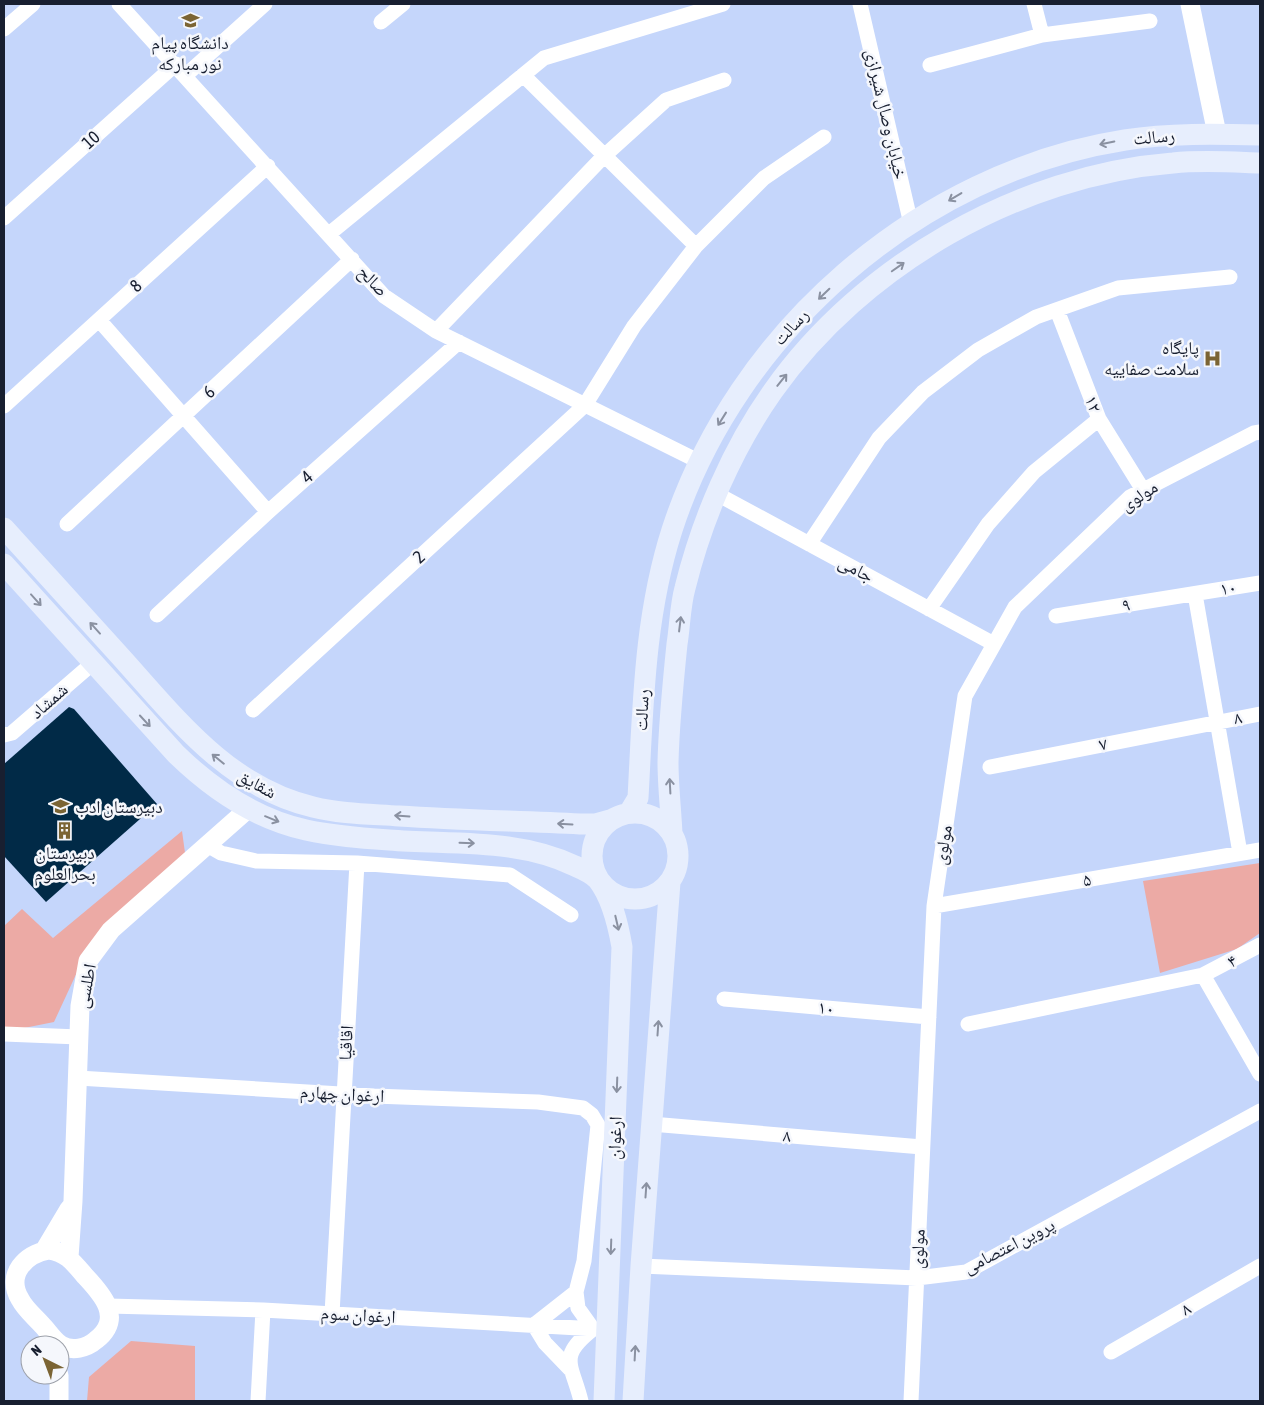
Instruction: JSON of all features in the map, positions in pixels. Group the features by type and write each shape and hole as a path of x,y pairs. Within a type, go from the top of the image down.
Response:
{"main road":[{"name":"رسالت","path":"621,816 638,798 644,680 650,624 672,530 700,462 718,425 732,402 782,335 864,256 911,224 962,193 1050,158 1124,140 1170,134 1260,135"},
{"name":"رسالت","path":"672,834 668,764 674,675 683,598 703,531 717,494 742,441 773,391 803,354 840,313 924,248 1010,203 1049,189 1134,167 1174,162 1260,163"},
{"path":"911,224 924,248"},
{"name":"شقایق","path":"4,528 214,757 233,771 286,799 313,808 347,813 489,822 595,824 621,816"},
{"name":"شقایق","path":"4,564 198,775 248,809 305,830 342,836 487,844 527,850 558,857 597,879"},
{"path":"93,663 111,646"},
{"path":"645,814 661,822 672,834 678,852 677,866 670,882 657,894 640,899 625,898 609,891 597,879 592,862 593,846 600,831 621,816 645,814"},
{"name":"ارغوان","path":"597,879 616,917 622,947 600,1329 604,1401"},
{"name":"ارغوان","path":"633,1401 651,1124 670,882"}],"street":[{"path":"4,29 33,4"},
{"name":"صالح","path":"119,4 181,70 384,296 436,331 700,462"},
{"name":"10","path":"4,216 181,70 265,4"},
{"path":"381,22 402,4"},
{"path":"329,234 544,58 722,4"},
{"name":"خیابان وصال شیرازی","path":"860,4 911,224"},
{"path":"1034,4 1042,35"},
{"path":"1190,4 1217,134"},
{"path":"930,65 1042,35 1150,21"},
{"path":"523,75 696,246"},
{"path":"436,331 605,156 666,100 724,80"},
{"name":"2","path":"253,710 585,404 634,326 696,246 764,178 824,137"},
{"name":"8","path":"4,406 268,166"},
{"name":"6","path":"67,524 352,260"},
{"path":"809,544 879,438 923,392 978,350 1036,317 1118,288 1230,277"},
{"name":"۱۲","path":"1057,310 1099,419 1143,490"},
{"path":"99,320 268,512"},
{"name":"4","path":"157,615 268,512 459,342"},
{"path":"929,609 988,524 1034,472 1099,419"},
{"name":"مولوی","path":"912,1401 934,906 965,696 1015,607 1130,497 1254,433 1260,432"},
{"name":"جامی","path":"717,494 994,644"},
{"name":"۱۰","path":"1195,594 1260,583"},
{"path":"1195,594 1240,853"},
{"name":"۹","path":"1056,616 1195,594"},
{"name":"شمشاد","path":"4,735 12,733 93,663"},
{"name":"۸","path":"1216,722 1260,714"},
{"name":"۷","path":"990,767 1216,722"},
{"name":"اطلسی","path":"69,1257 73,1201 80,1006 88,961 111,930 248,809"},
{"path":"207,845 221,853 256,861 356,863 510,875 570,915"},
{"name":"۵","path":"934,906 1260,850"},
{"name":"اقاقیا","path":"332,1314 356,863"},
{"name":"۴","path":"968,1024 1203,975 1260,945"},
{"path":"1203,975 1260,1074"},
{"name":"۱۰","path":"724,999 929,1017"},
{"path":"4,1034 79,1037"},
{"name":"ارغوان چهارم","path":"78,1078 343,1094 538,1102 583,1108 598,1125 584,1261 576,1292"},
{"name":"پروین اعتصامی","path":"641,1266 917,1278 966,1272 1260,1111"},
{"name":"۸","path":"651,1124 922,1147"},
{"path":"44,1251 61,1225 73,1201"},
{"path":"51,1335 19,1298 10,1276 28,1257 44,1251 60,1252 69,1257 104,1296 108,1306 109,1317 106,1328 92,1344 82,1348 70,1348"},
{"name":"۸","path":"1112,1352 1260,1266"},
{"path":"576,1292 578,1308 600,1329 576,1341 570,1353 570,1369 581,1401"},
{"path":"570,1369 545,1343 534,1325 576,1292"},
{"name":"ارغوان سوم","path":"108,1306 263,1310 600,1329"},
{"path":"258,1401 263,1310"},
{"path":"59,1401 60,1385"}],"shaded area":[{"path":"182,831 186,860 85,955 54,1022 4,1032 4,926 22,909 53,938"},
{"path":"1260,863 1260,933 1237,949 1160,973 1143,881"},
{"path":"131,1341 195,1346 195,1401 87,1401 89,1377"}],"building":[{"name":"دبیرستان بحرالعلوم","path":"69,707 74,709 157,804 46,902 4,856 4,764"}],"place":[{"name":"دانشگاه پیام نور مبارکه","path":"190,20"},
{"name":"پایگاه سلامت صفاییه","path":"1213,358"},
{"name":"دبیرستان ادب","path":"61,807"},
{"name":"دبیرستان بحرالعلوم","path":"65,830"}]}
